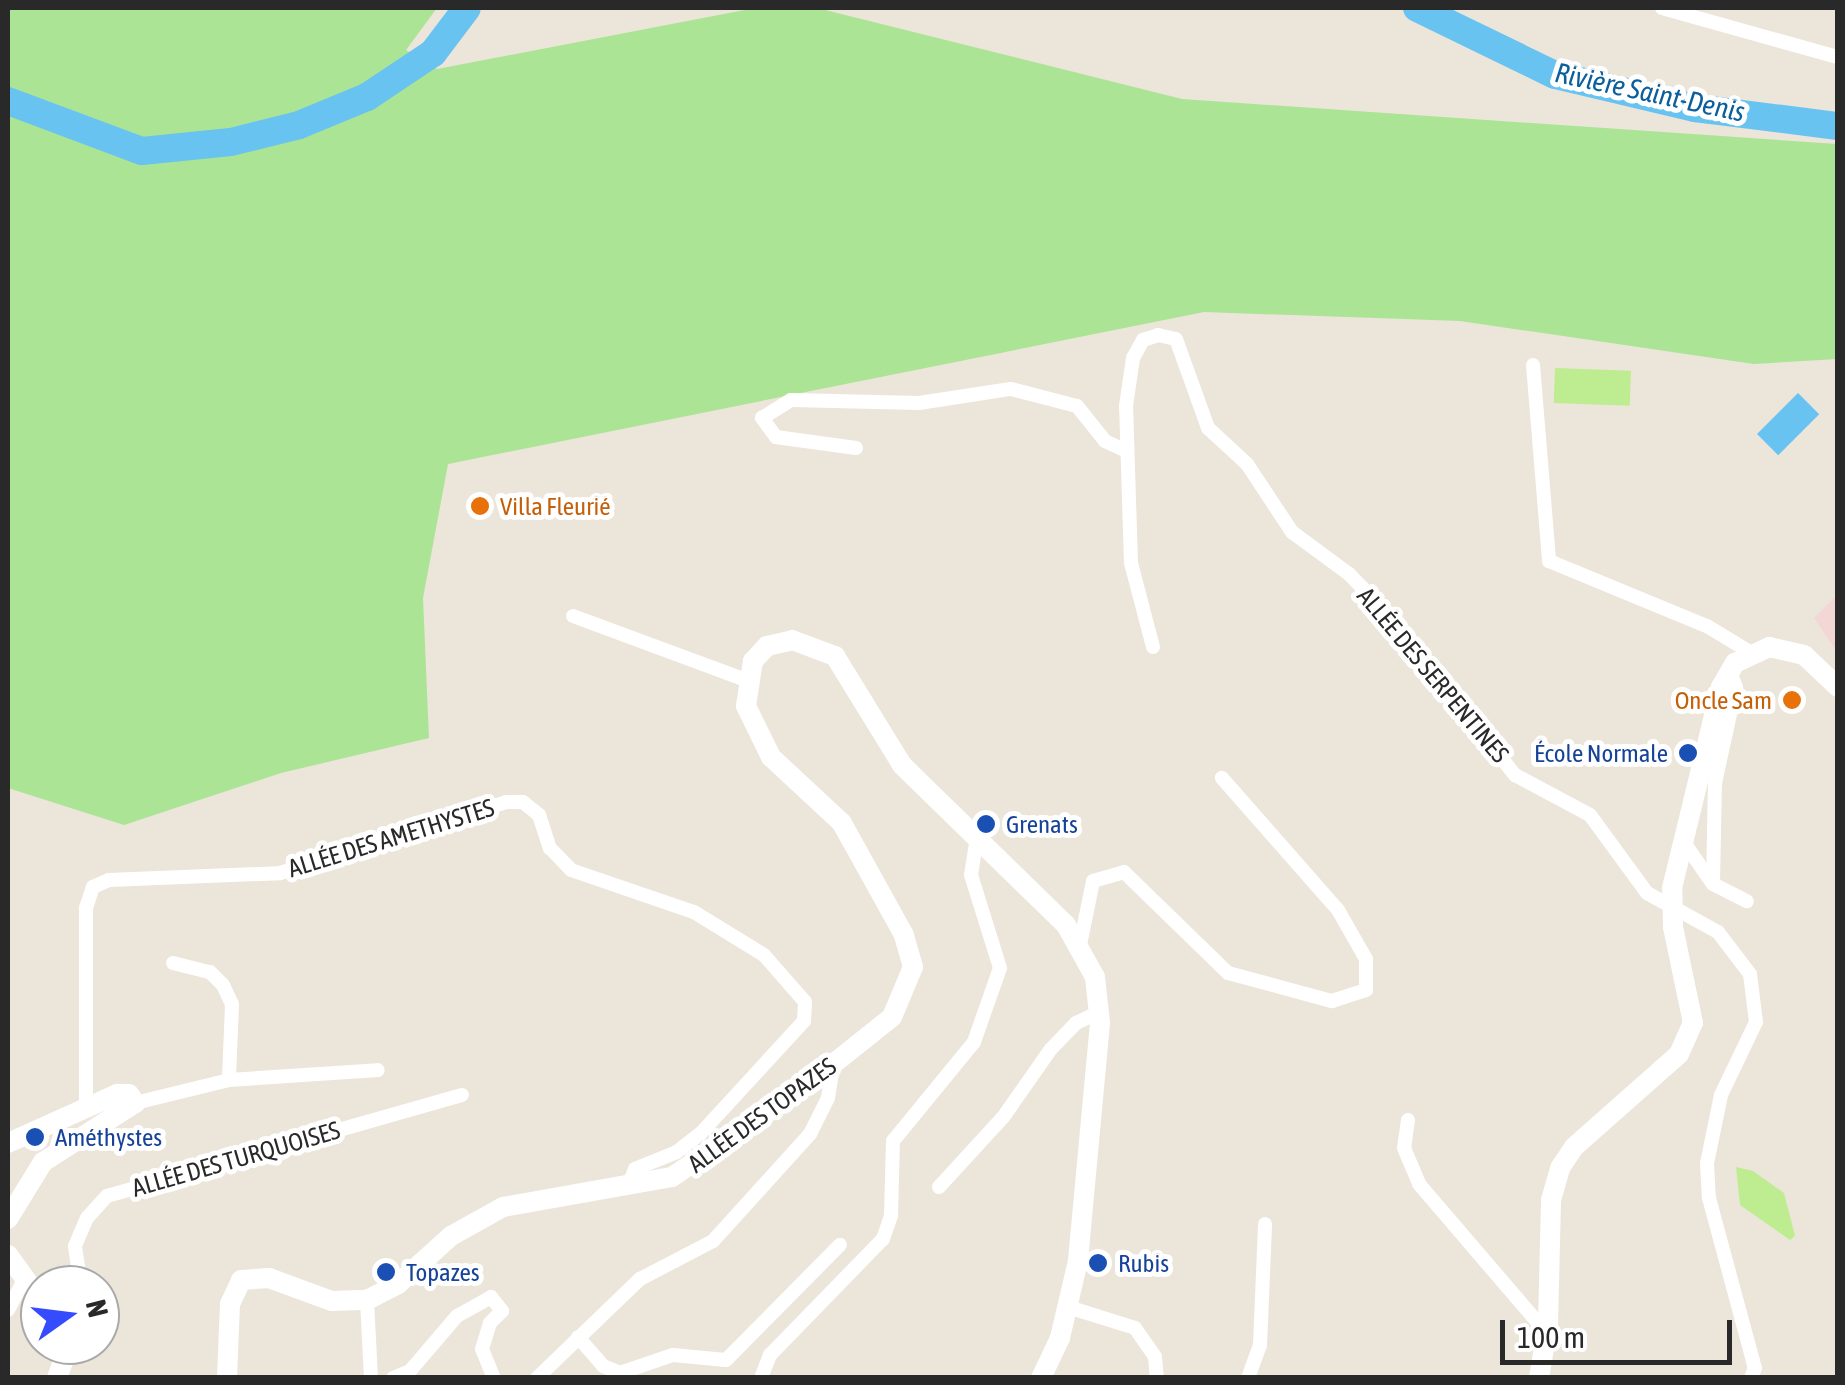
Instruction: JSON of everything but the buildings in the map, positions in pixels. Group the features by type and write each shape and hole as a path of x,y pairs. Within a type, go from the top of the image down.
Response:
{"main road":[{"path":"746,680 767,646 792,640 835,656 902,765 1080,945 1095,977 1100,1023 1068,1308 1041,1378"},
{"path":"1540,1378 1551,1200 1560,1168 1574,1147 1679,1054 1693,1023 1670,907 1683,841 1729,670 1750,652 1769,647 1804,656 1838,687"},
{"name":"ALLÉE DES TOPAZES","path":"367,1300 398,1284 482,1216 526,1201 628,1186 690,1169 834,1065 902,1001 913,967 910,950 842,823 754,734 746,680"},
{"path":"8,1144 116,1094 130,1094 135,1102 43,1162 8,1219"},
{"path":"228,1378 230,1304 241,1280 269,1278 332,1301 367,1300"}],"street":[{"path":"1662,8 1838,57"},
{"name":"ALLÉE DES SERPENTINES","path":"1153,647 1131,563 1126,451 1133,358 1143,340 1176,339 1208,428 1247,464 1292,532 1349,574 1389,616 1515,775 1590,815 1608,832 1629,874 1670,907"},
{"path":"1533,366 1549,562 1706,626 1750,652"},
{"path":"856,448 776,438 762,418 792,400 919,403 1011,389 1077,406 1105,442 1126,451"},
{"path":"573,616 746,680"},
{"path":"1713,884 1715,783 1736,687 1729,670"},
{"path":"1080,945 1093,881 1124,872 1204,954 1241,979 1332,1001 1366,990 1366,959 1338,910 1222,778"},
{"name":"ALLÉE DES AMETHYSTES","path":"86,1106 86,908 93,887 109,880 280,873 506,802 523,802 539,815 550,848 570,870 672,902 734,934 764,955 805,1002 794,1032 700,1133 677,1152 635,1169 628,1186"},
{"path":"761,1378 770,1354 883,1239 891,1216 893,1140 957,1070 980,1027 1000,968 971,876 978,838"},
{"path":"1683,841 1713,884 1747,901"},
{"path":"1670,907 1727,942 1750,974 1758,1002 1756,1022 1714,1117 1706,1162 1709,1198 1755,1368 1751,1378"},
{"path":"173,963 210,972 223,985 232,1004 228,1080"},
{"path":"939,1187 1004,1116 1051,1048 1076,1023 1090,1016 1100,1023"},
{"path":"538,1378 640,1279 714,1241 810,1134 828,1098 834,1065"},
{"path":"135,1102 228,1080 378,1070"},
{"name":"ALLÉE DES TURQUOISES","path":"77,1265 75,1246 87,1218 107,1196 462,1095"},
{"path":"1408,1120 1404,1148 1420,1184 1545,1331"},
{"path":"1248,1378 1260,1345 1265,1224"},
{"path":"578,1337 603,1366 620,1373 673,1355 726,1360 840,1245"},
{"path":"8,1310 20,1288"},
{"path":"367,1300 372,1376 391,1378 410,1371 457,1316 492,1297 502,1311 490,1323 482,1349 494,1378"},
{"path":"1068,1308 1135,1328 1155,1357 1157,1378"}],"shaded area":[{"path":"1837,595 1837,652 1814,618"}],"green space":[{"path":"8,8 437,8 406,50 437,69 755,8 817,8 1182,99 1837,144 1837,359 1754,364 1460,321 1204,312 448,464 423,598 429,738 281,773 124,825 8,788"},
{"path":"1555,368 1631,371 1630,406 1554,403"},
{"path":"1736,1167 1753,1171 1784,1193 1795,1236 1790,1240 1740,1205"}],"water":[{"path":"1798,393 1819,414 1778,455 1757,434"}],"waterway":[{"name":"Rivière Saint-Denis","path":"8,101 142,151 231,142 299,125 367,97 433,53 467,8"},
{"name":"Rivière Saint-Denis","path":"1417,8 1555,75 1695,108 1838,126"}],"place":[{"name":"Villa Fleurié","path":"480,506"},
{"name":"Oncle Sam","path":"1792,700"},
{"name":"École Normale","path":"1688,753"},
{"name":"Grenats","path":"986,824"},
{"name":"Améthystes","path":"35,1137"},
{"name":"Rubis","path":"1098,1263"},
{"name":"Topazes","path":"386,1272"}]}
